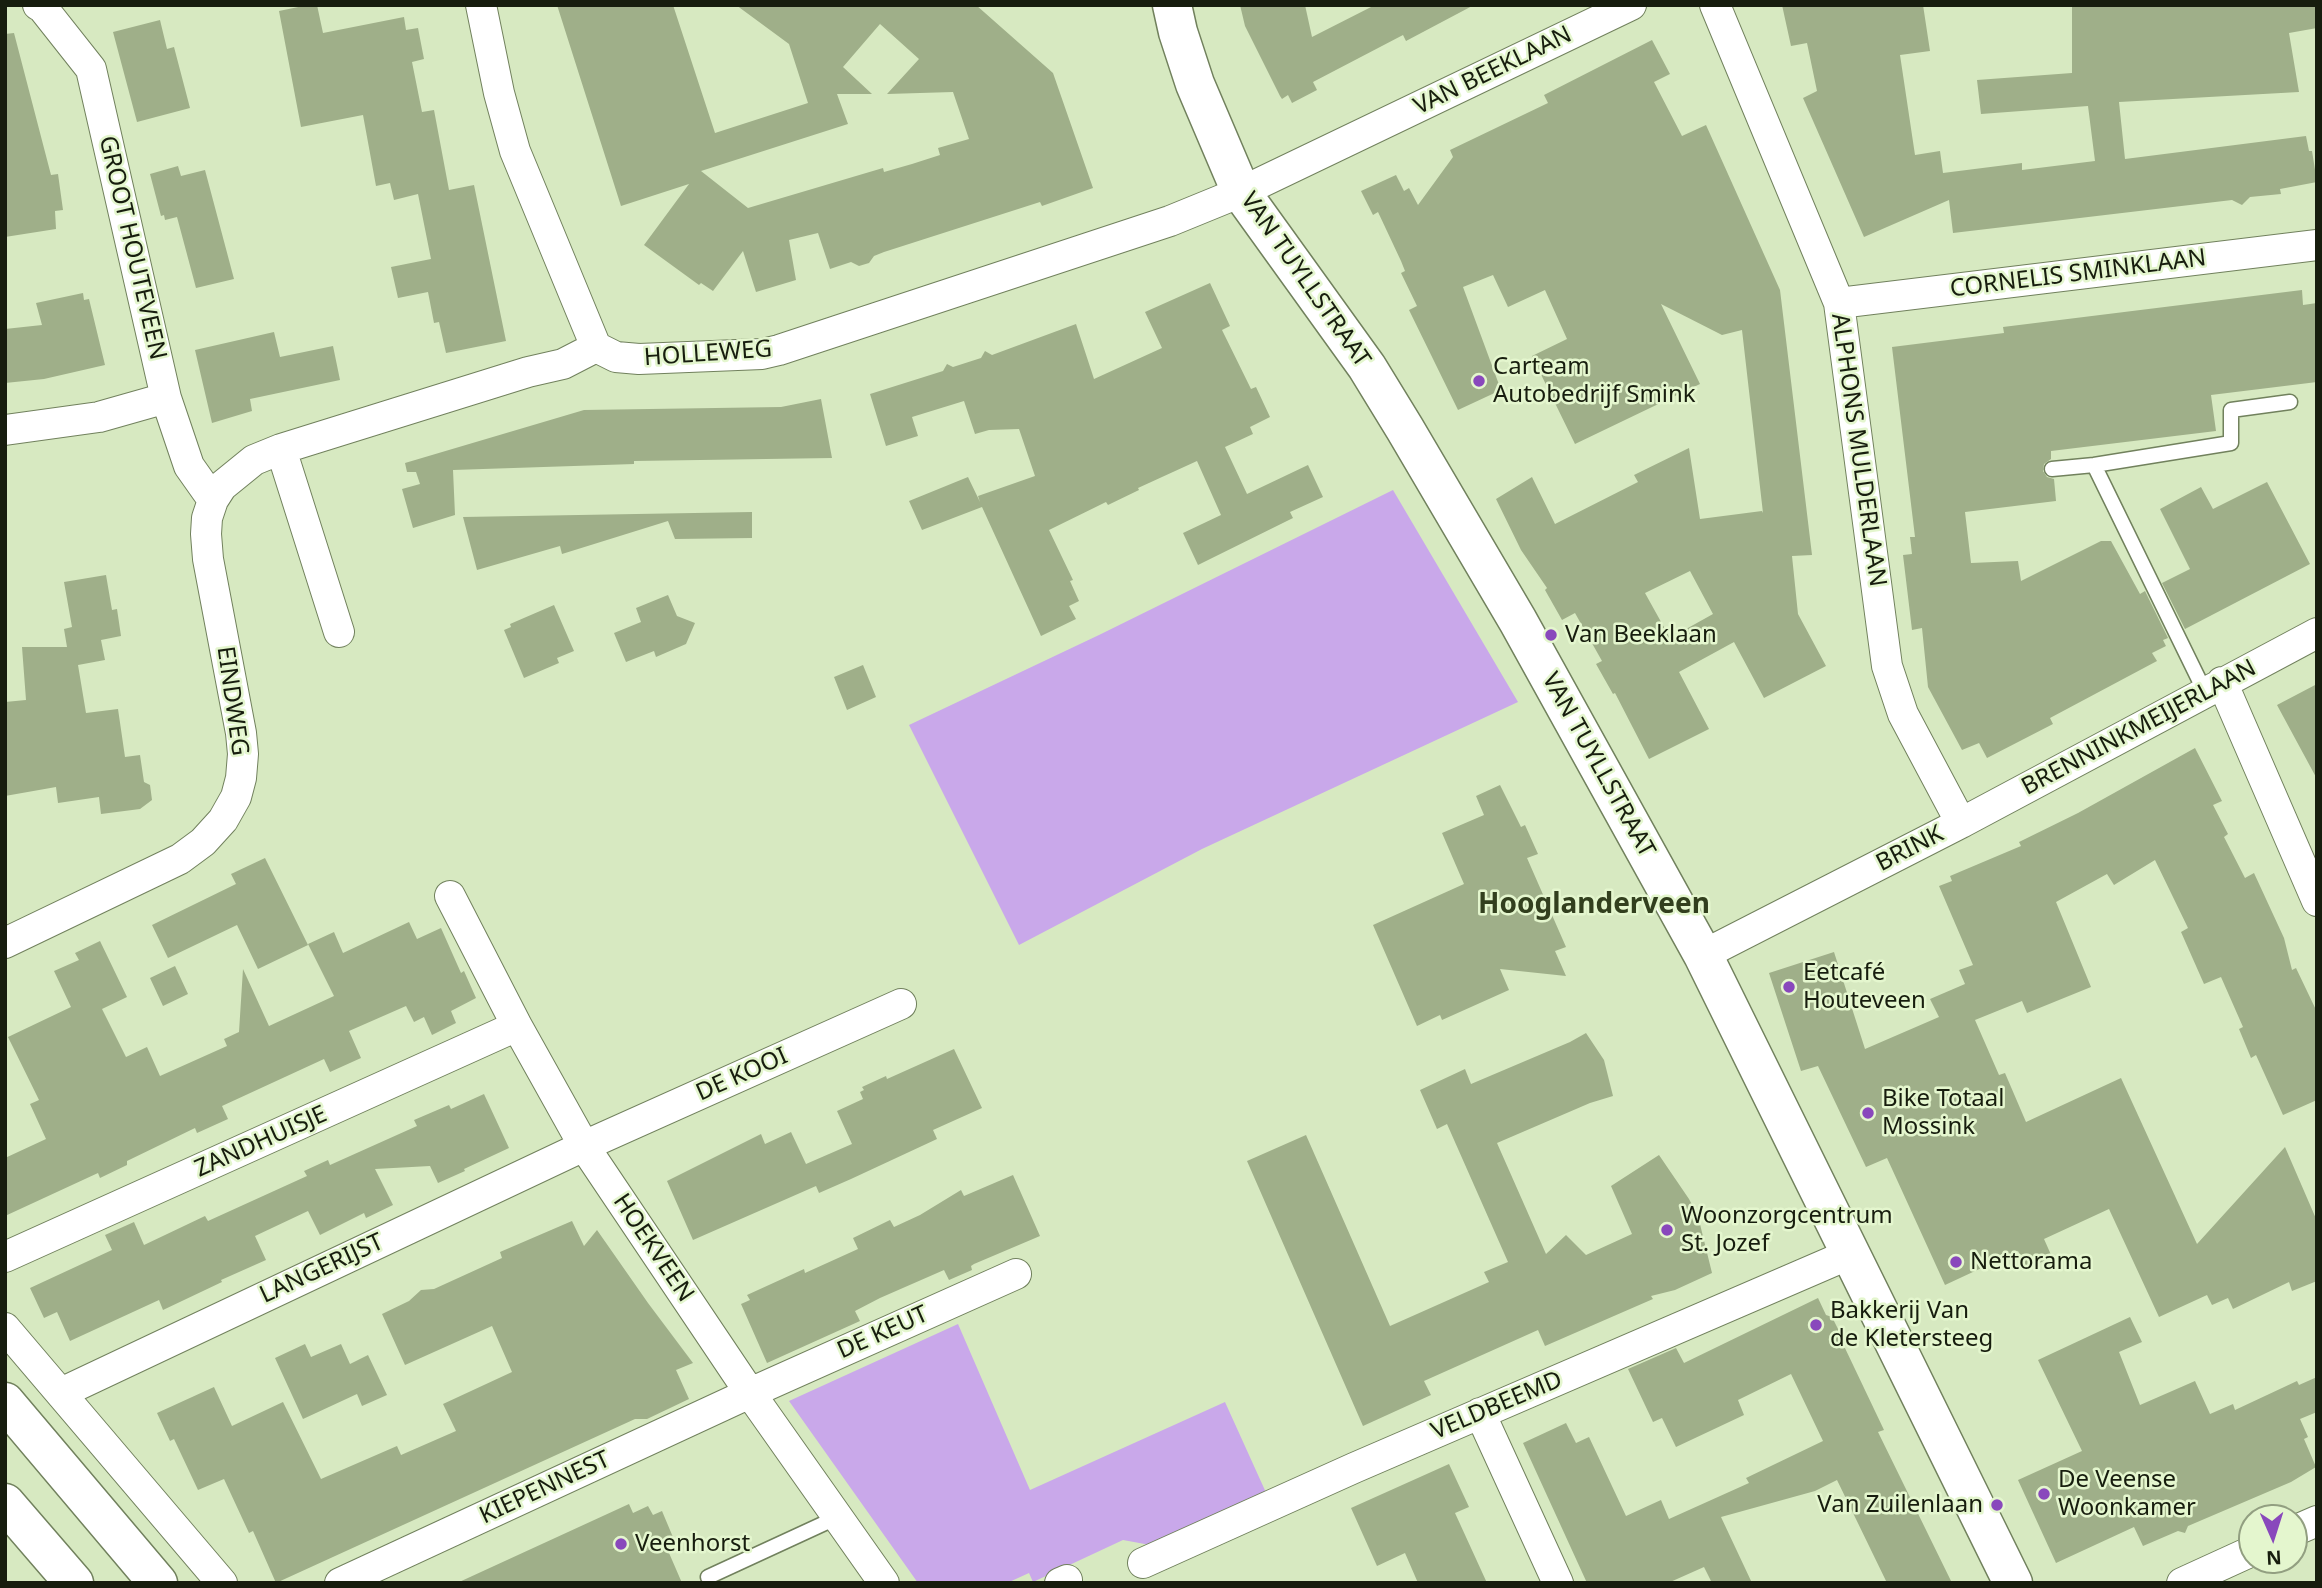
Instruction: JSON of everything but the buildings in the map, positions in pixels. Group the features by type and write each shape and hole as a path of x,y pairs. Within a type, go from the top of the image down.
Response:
{"street":[{"name":"GROOT HOUTEVEEN","path":"38,5 91,69 166,398 189,466 213,500"},
{"path":"481,5 499,93 515,151 596,347"},
{"name":"VAN TUYLLSTRAAT","path":"1172,5 1195,84 1241,192 1367,367 1518,621 1703,955 2013,1583"},
{"name":"VAN BEEKLAAN","path":"1241,192 1631,5"},
{"name":"ALPHONS MULDERLAAN","path":"1715,5 1839,303 1887,666"},
{"name":"HOLLEWEG","path":"596,347 616,357 639,359 762,354 779,350 1158,226 1241,192"},
{"name":"CORNELIS SMINKLAAN","path":"1839,303 2317,245"},
{"name":"EINDWEG","path":"5,943 180,859 203,842 223,820 236,797 243,754 208,559 206,534 207,518 213,500 222,486 254,460 528,372 563,364 596,347"},
{"path":"5,430 99,417 166,398"},
{"path":"281,450 339,632"},
{"name":"BRENNINKMEIJERLAAN","path":"1961,823 2317,633"},
{"name":"BRINK","path":"1703,955 1961,823 1903,713 1887,666"},
{"path":"2213,687 2317,901"},
{"name":"HOEKVEEN","path":"450,896 517,1026 584,1146 750,1393 884,1583"},
{"name":"DE KOOI","path":"584,1146 901,1004"},
{"name":"ZANDHUISJE","path":"5,1257 517,1026"},
{"name":"LANGERIJST","path":"61,1393 584,1146"},
{"name":"VELDBEEMD","path":"1143,1563 1480,1413 1852,1253"},
{"name":"DE KEUT","path":"750,1393 1016,1274"},
{"path":"5,1328 222,1583"},
{"name":"KIEPENNEST","path":"340,1583 750,1393"},
{"path":"5,1402 158,1583"},
{"path":"1480,1413 1558,1583"},
{"path":"5,1503 74,1583"},
{"path":"2182,1583 2238,1557"}],"lane":[{"path":"2052,469 2231,443 2231,410 2290,402"},
{"path":"2094,465 2213,687"},
{"path":"708,1577 838,1517"}],"shaded area":[{"path":"1393,490 1518,702 1202,849 1019,945 909,725"},
{"path":"958,1324 1030,1490 1225,1402 1268,1497 1161,1547 1123,1540 1033,1582 1029,1573 1007,1583 918,1583 789,1401"}],"place":[{"name":"Carteam Autobedrijf Smink","path":"1479,381"},
{"name":"Van Beeklaan","path":"1551,635"},
{"name":"Eetcafé Houteveen","path":"1789,987"},
{"name":"Bike Totaal Mossink","path":"1868,1113"},
{"name":"Woonzorgcentrum St. Jozef","path":"1667,1230"},
{"name":"Nettorama","path":"1956,1262"},
{"name":"Bakkerij Van de Kletersteeg","path":"1816,1325"},
{"name":"De Veense Woonkamer","path":"2044,1494"},
{"name":"Van Zuilenlaan","path":"1997,1505"},
{"name":"Veenhorst","path":"621,1544"}],"district":[{"name":"Hooglanderveen","path":"1594,905"}]}
